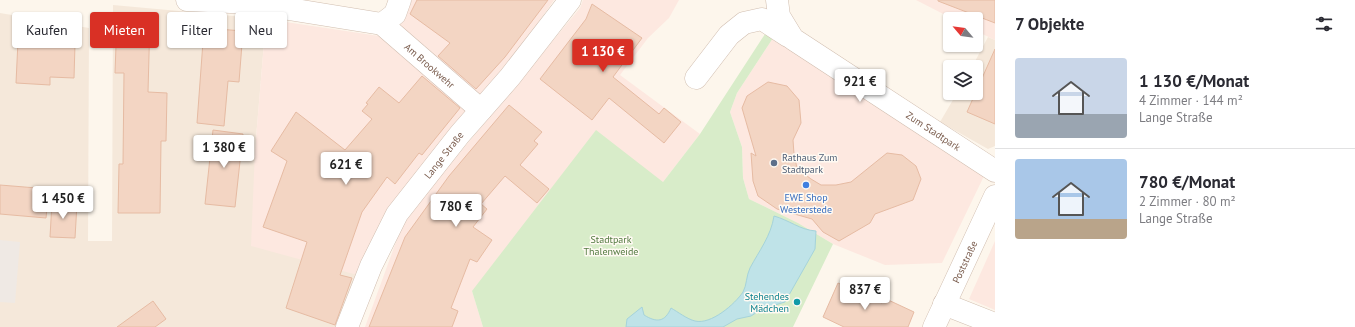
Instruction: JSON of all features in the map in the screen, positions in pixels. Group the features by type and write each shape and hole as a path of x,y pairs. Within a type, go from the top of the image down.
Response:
{"street":[{"path":"187,0 252,2 382,24 395,14 400,0"},
{"name":"Lange Straße","path":"346,327 371,266 397,214 481,110 510,77 570,0"},
{"name":"Zum Stadtpark","path":"777,0 779,16 793,39"},
{"name":"Zum Stadtpark","path":"696,78 729,35 744,23 762,19 995,171"},
{"name":"Am Brookwehr","path":"382,24 481,110"},
{"name":"Poststraße","path":"934,327 995,196"},
{"path":"944,304 995,324"}],"shaded area":[{"path":"412,0 554,0 361,276 251,246 255,150 264,48 287,48 287,22 379,36 404,18"},
{"path":"583,0 679,0 669,18 648,38 620,75 700,134 663,182 472,291 483,327 365,327 404,220 580,8"},
{"path":"916,0 995,0 995,40 983,34 983,12 943,12 943,14"},
{"path":"113,5 190,12 167,12 167,48 227,48 227,15 235,16 235,48 264,48 255,150 361,276 340,327 0,327 0,13 12,15 12,48 82,48 82,27 89,28 88,241 112,241 113,48 159,48 159,12 113,12"},
{"path":"775,35 984,176 942,263 885,265 833,244 798,223 749,199 743,178 742,147 730,112 737,93"},
{"path":"988,37 995,40 995,146 988,149 940,122 953,100 983,100 983,60 976,60 980,52 983,52 983,46"},
{"path":"0,240 20,242 15,303 0,302"},
{"path":"995,241 995,310 969,299"}],"green space":[{"name":"Stadtpark Thalenweide","path":"767,31 775,35 737,93 730,112 742,147 743,178 749,199 798,223 833,244 793,327 483,327 472,291 596,130 663,182 700,134"}],"water":[{"path":"774,216 805,229 816,231 815,249 785,302 762,309 751,316 737,319 723,327 626,327 627,319 642,307 644,315 649,318 660,320 669,313 671,308 695,321 708,320 729,308 743,292 750,268 767,237"}],"building":[{"path":"417,0 548,0 505,57 476,89 438,56 450,43 410,14"},
{"path":"995,0 995,23 983,18 983,12 966,12 938,1"},
{"path":"592,4 642,38 613,77 659,114 664,108 681,122 664,143 609,98 592,120 540,79 586,19"},
{"path":"227,30 235,30 235,48 242,48 239,82 228,81 224,126 197,123 203,48 227,48"},
{"path":"18,48 75,48 74,78 50,77 50,85 16,83"},
{"path":"116,48 149,48 148,92 167,93 166,141 161,141 160,213 118,213 119,164 123,164 124,73 115,73"},
{"path":"995,49 995,124 967,112 972,100 983,100 983,76"},
{"path":"422,76 460,108 422,155 419,153 395,184 387,177 362,212 340,275 352,278 335,325 286,308 307,242 263,227 287,161 271,151 296,112 345,150 372,119 362,111 368,104 366,103 379,87 399,103"},
{"name":"Rathaus Zum Stadtpark","path":"768,82 787,86 799,100 801,123 793,140 797,168 821,185 836,185 851,182 887,153 902,155 916,166 921,179 913,200 875,214 870,223 839,241 823,232 812,219 777,209 758,196 753,181 751,153 756,156 742,108 747,96"},
{"path":"509,105 542,132 534,141 538,144 520,165 549,189 537,203 505,176 481,204 487,209 473,227 492,240 477,262 470,259 451,308 458,311 452,327 369,327 405,237 449,176"},
{"path":"213,130 243,134 235,207 205,204"},
{"path":"0,185 49,189 46,218 0,214"},
{"path":"52,202 77,204 75,238 50,237"},
{"path":"838,283 882,303 884,298 914,312 908,327 844,327 823,317"},
{"path":"153,301 166,319 155,327 117,327"}],"place":[{"name":"Rathaus Zum Stadtpark","path":"774,163"},
{"name":"EWE Shop Westerstede","path":"806,185"},
{"name":"Stehendes Mädchen","path":"797,302"}]}
